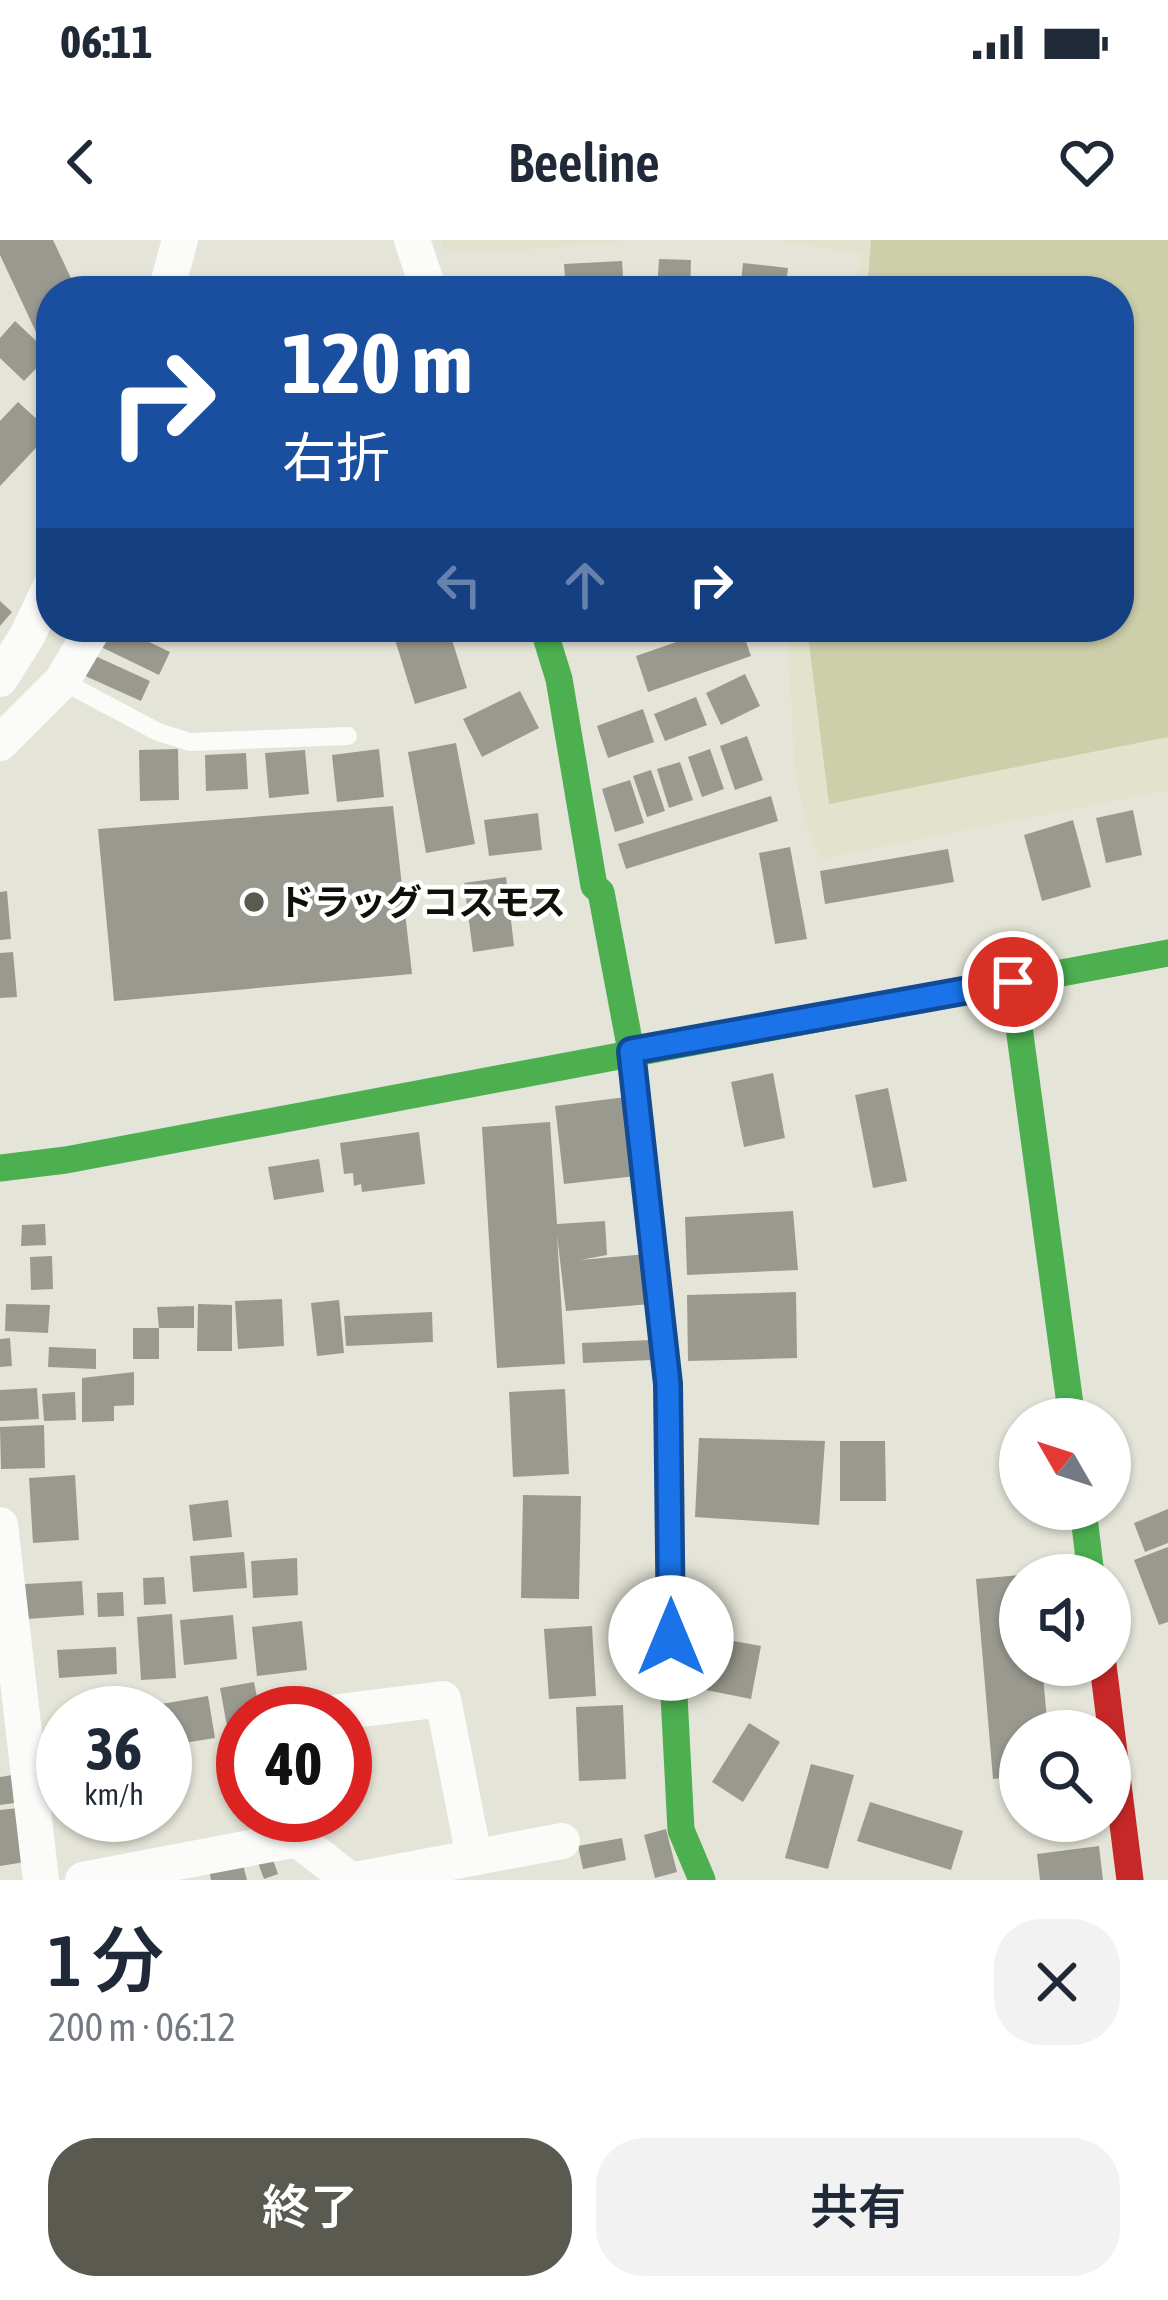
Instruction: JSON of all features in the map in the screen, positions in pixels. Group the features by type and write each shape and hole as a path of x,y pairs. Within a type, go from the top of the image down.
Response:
{"street":[{"path":"170,276 180,240"},
{"path":"412,240 424,276"},
{"path":"0,679 36,617"},
{"path":"0,743 62,681 85,642"},
{"path":"548,642 560,679 595,886 601,892 631,1051 668,1384 671,1638 681,1830 702,1880"},
{"path":"0,1168 66,1160 1168,953"},
{"path":"1013,982 1069,1398"},
{"path":"0,1526 30,1879"},
{"path":"1105,1686 1130,1880"},
{"path":"372,1708 442,1699 474,1857"},
{"path":"310,1842 352,1880 562,1841"},
{"path":"83,1880 234,1842"}],"lane":[{"path":"62,681 158,732 190,742 348,736"}],"shaded area":[{"path":"441,240 633,240 487,253 443,249"},
{"path":"779,240 1168,240 1168,790 821,859 805,822 795,769 788,642 1134,642 1134,276 857,276 862,254"},
{"path":"871,240 1168,240 1168,737 829,804 809,642 1134,642 1134,276 868,276"}],"building":[{"path":"0,240 53,240 70,276 36,276 36,332 0,255"},
{"path":"659,259 691,260 690,276 658,276"},
{"path":"622,261 623,276 565,276 564,264"},
{"path":"743,263 788,268 787,276 742,276"},
{"path":"15,321 36,341 36,369 24,381 0,358 0,338"},
{"path":"18,402 36,418 36,448 0,486 0,421"},
{"path":"0,601 12,612 0,626"},
{"path":"149,642 170,652 159,675 97,645"},
{"path":"396,642 453,642 467,688 415,704"},
{"path":"677,642 746,642 751,656 648,692 636,656"},
{"path":"93,655 150,681 141,701 83,675"},
{"path":"745,674 760,706 721,725 706,693"},
{"path":"520,691 539,728 482,757 463,719"},
{"path":"696,697 707,725 665,741 654,714"},
{"path":"643,709 654,742 608,758 597,726"},
{"path":"747,736 763,780 735,790 720,746"},
{"path":"456,743 475,844 426,853 408,752"},
{"path":"178,749 179,800 140,801 139,750"},
{"path":"379,749 384,797 337,802 332,755"},
{"path":"710,749 724,789 702,797 688,757"},
{"path":"305,750 309,794 269,798 265,753"},
{"path":"246,753 248,789 206,791 205,755"},
{"path":"680,762 693,800 669,808 657,769"},
{"path":"651,770 665,811 647,817 633,776"},
{"path":"630,780 644,823 615,832 602,789"},
{"path":"771,796 778,821 626,869 618,844"},
{"name":"ドラッグコスモス","path":"393,806 412,974 114,1001 98,829"},
{"path":"1133,810 1142,855 1106,863 1096,818"},
{"path":"538,813 542,850 489,856 484,820"},
{"path":"1073,820 1091,887 1042,901 1024,835"},
{"path":"790,847 807,939 775,944 759,853"},
{"path":"948,849 954,882 825,904 820,871"},
{"path":"506,877 514,946 473,952 464,883"},
{"path":"7,891 11,939 0,940 0,892"},
{"path":"553,893 557,912 527,919 523,900"},
{"path":"13,952 17,997 0,998 0,953"},
{"path":"773,1073 785,1138 744,1147 731,1082"},
{"path":"888,1088 907,1181 873,1188 855,1095"},
{"path":"626,1097 636,1176 564,1184 555,1106"},
{"path":"550,1122 557,1224 605,1221 607,1255 580,1260 647,1254 651,1304 566,1311 557,1235 565,1364 497,1368 482,1127"},
{"path":"419,1132 425,1184 362,1192 361,1184 354,1186 353,1173 344,1174 340,1143"},
{"path":"319,1159 324,1192 274,1200 268,1167"},
{"path":"793,1211 798,1270 687,1275 685,1217"},
{"path":"45,1224 46,1245 21,1246 22,1225"},
{"path":"52,1256 53,1289 31,1290 30,1257"},
{"path":"796,1292 797,1358 688,1361 687,1295"},
{"path":"282,1299 284,1346 238,1349 235,1301"},
{"path":"339,1300 344,1353 317,1356 311,1303"},
{"path":"6,1304 50,1305 48,1333 5,1331"},
{"path":"198,1304 232,1305 232,1351 197,1351"},
{"path":"194,1306 194,1328 159,1328 157,1307"},
{"path":"432,1312 433,1342 346,1346 344,1316"},
{"path":"133,1328 159,1328 159,1359 133,1359"},
{"path":"10,1338 12,1366 0,1367 0,1339"},
{"path":"651,1340 652,1360 583,1363 582,1343"},
{"path":"49,1347 96,1349 96,1369 48,1367"},
{"path":"134,1372 134,1405 114,1406 114,1421 82,1422 82,1378"},
{"path":"37,1388 39,1419 0,1421 0,1390"},
{"path":"565,1389 569,1474 513,1477 509,1392"},
{"path":"75,1392 76,1420 44,1421 42,1394"},
{"path":"44,1425 45,1468 1,1469 0,1427"},
{"path":"699,1438 825,1441 819,1525 695,1517"},
{"path":"840,1441 885,1441 886,1501 840,1501"},
{"path":"75,1475 79,1540 33,1543 29,1478"},
{"path":"523,1495 581,1496 579,1599 521,1598"},
{"path":"228,1500 232,1537 193,1541 189,1505"},
{"path":"1168,1509 1168,1543 1145,1552 1134,1523"},
{"path":"1168,1547 1168,1622 1159,1625 1134,1560"},
{"path":"244,1552 247,1588 193,1592 190,1556"},
{"path":"297,1558 298,1595 253,1598 251,1561"},
{"path":"164,1577 166,1604 144,1605 143,1578"},
{"path":"999,1577 999,1686 1044,1686 1046,1710 999,1710 999,1778 993,1779 976,1579"},
{"path":"82,1581 84,1615 27,1619 25,1584"},
{"path":"123,1592 124,1616 98,1617 97,1593"},
{"path":"172,1614 176,1678 141,1680 137,1617"},
{"path":"233,1615 237,1659 184,1665 180,1620"},
{"path":"302,1621 307,1670 257,1676 252,1627"},
{"path":"592,1626 596,1696 549,1699 544,1629"},
{"path":"717,1638 761,1646 751,1699 706,1690"},
{"path":"116,1647 117,1674 59,1678 57,1650"},
{"path":"208,1696 215,1738 192,1742 192,1699"},
{"path":"623,1705 626,1779 579,1781 576,1707"},
{"path":"749,1723 780,1742 743,1802 712,1782"},
{"path":"811,1764 854,1775 828,1869 785,1858"},
{"path":"18,1774 22,1802 0,1805 0,1777"},
{"path":"870,1802 963,1831 951,1870 857,1841"},
{"path":"18,1808 25,1862 0,1866 0,1810"},
{"path":"666,1829 677,1872 655,1878 644,1835"},
{"path":"622,1838 626,1860 583,1869 578,1846"},
{"path":"1099,1846 1103,1880 1040,1880 1037,1854"},
{"path":"272,1857 278,1874 264,1879 258,1863"},
{"path":"242,1861 247,1880 211,1880 209,1870"}],"traffic: fast":[{"path":"548,642 559,679 594,886 601,892 631,1051 668,1384 671,1638 681,1830 702,1880"},
{"path":"0,1168 66,1160 1168,953"},
{"path":"1013,983 1069,1398"},
{"path":"1086,1530 1088,1554"}],"traffic: jam":[{"path":"1106,1686 1130,1880"}],"place":[{"name":"ドラッグコスモス","path":"254,902"}],"route":[{"path":"671,1638 668,1384 631,1051 1013,982"}]}
